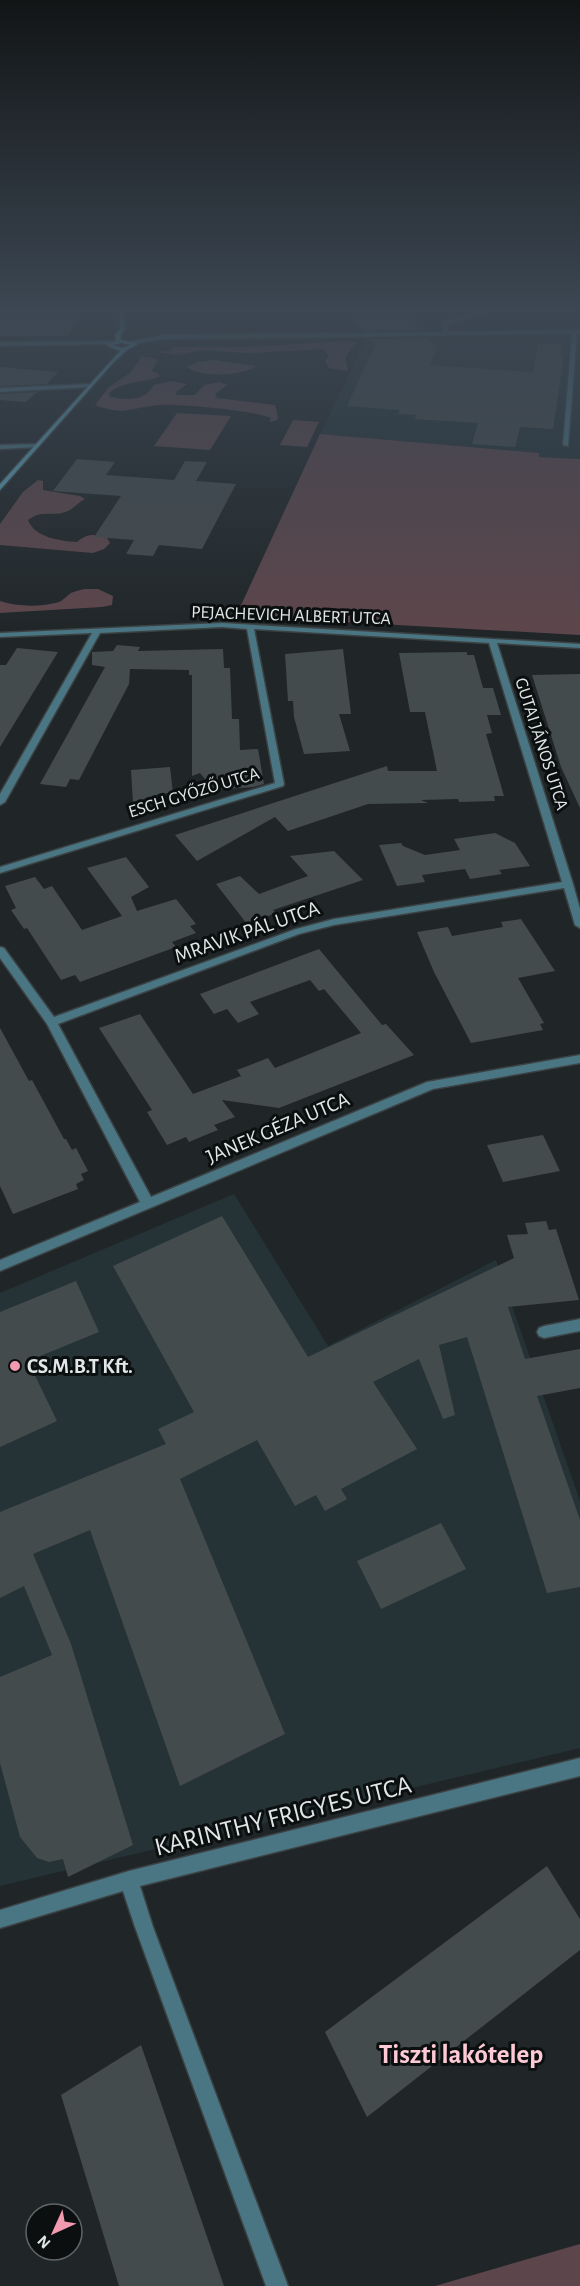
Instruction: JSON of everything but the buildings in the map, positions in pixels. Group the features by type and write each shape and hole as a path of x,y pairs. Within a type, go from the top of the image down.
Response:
{"main road":[{"path":"0,488 60,420"}],"street":[{"path":"566,445 569,420"},
{"path":"0,447 38,445"},
{"name":"PEJACHEVICH ALBERT UTCA","path":"0,635 222,626 580,646"},
{"name":"ESCH GYŐZŐ UTCA","path":"0,870 280,784 249,627"},
{"path":"0,802 98,630"},
{"name":"GUTAI JÁNOS UTCA","path":"492,641 580,925"},
{"name":"MRAVIK PÁL UTCA","path":"52,1022 296,932 334,922 568,884"},
{"path":"0,950 52,1022 148,1204"},
{"name":"JANEK GÉZA UTCA","path":"0,1266 431,1085 580,1059"},
{"path":"544,1332 580,1325"},
{"name":"KARINTHY FRIGYES UTCA","path":"0,1919 129,1880 580,1767"},
{"path":"129,1880 144,1927 278,2286"}],"shaded area":[{"path":"172,420 229,420 210,450 154,446"},
{"path":"293,420 319,422 307,447 280,445"},
{"path":"327,420 580,420 580,459 539,457 539,453 320,434"},
{"path":"320,434 539,453 539,457 580,459 580,635 236,616"},
{"path":"38,480 43,481 43,490 80,496 85,499 68,511 38,515 28,520 36,531 42,535 71,542 77,542 91,535 107,538 110,543 104,549 93,553 0,545 0,524 23,492"},
{"path":"85,589 98,589 113,596 112,605 0,613 0,601 30,606 45,605 59,602 71,593"},
{"path":"234,1194 328,1346 496,1260 580,1501 580,1748 0,1886 0,1293"},
{"path":"580,2244 580,2286 435,2286"}],"place":[{"name":"CS.M.B.T Kft.","path":"15,1366"}],"district":[{"name":"Tiszti lakótelep","path":"461,2054"}]}
